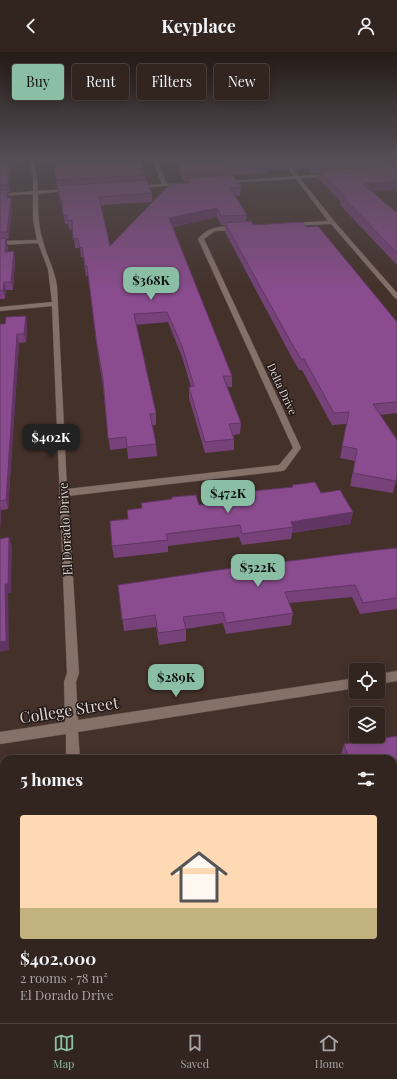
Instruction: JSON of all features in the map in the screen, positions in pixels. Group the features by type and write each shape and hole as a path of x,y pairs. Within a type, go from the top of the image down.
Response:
{"street":[{"name":"El Dorado Drive","path":"35,202 36,219 40,241 51,269 55,304 63,493 73,673 70,682 73,755"},
{"path":"316,202 397,297"},
{"path":"279,225 332,222"},
{"name":"Delta Drive","path":"63,493 282,468 297,448 201,239 205,233 218,229 249,227"},
{"path":"0,243 40,241"},
{"path":"0,309 55,304"},
{"path":"385,678 397,676"},
{"name":"College Street","path":"0,738 349,684"}],"building":[{"path":"0,202 10,202 7,232 0,232"},
{"path":"62,202 100,202 110,246 152,202 239,202 247,215 221,216 217,208 169,218 232,376 223,376 241,423 229,424 234,439 205,442 189,387 194,386 182,346 167,312 134,314 156,413 150,414 156,444 127,447 126,437 108,439 103,379 87,266 85,266 82,247 80,248 78,238 73,239 72,220 67,221 67,215 63,215"},
{"path":"348,202 384,202 397,213 397,253"},
{"path":"251,221 253,225 302,222 306,227 318,226 397,322 397,402 373,404 397,440 396,481 353,473 357,449 342,446 349,412 334,413 304,359 301,359 292,344 225,223"},
{"path":"6,238 5,252 14,251 11,282 4,282 3,290 0,291 0,239"},
{"path":"26,316 24,334 17,334 6,500 0,501 0,324 5,324 6,317"},
{"path":"315,482 321,493 340,490 353,512 291,522 293,527 242,534 240,525 166,534 168,540 112,546 110,521 128,519 127,510 142,508 141,503 172,499 172,497 196,495 199,505 256,499 253,491 293,487 292,485"},
{"path":"9,537 8,584 5,584 6,641 0,642 0,539"},
{"path":"397,548 397,598 363,603 355,585 285,592 293,613 226,623 223,612 183,617 186,629 158,633 155,615 122,620 118,585 218,570"},
{"path":"397,736 397,755 348,755 344,744 385,743 385,738"}]}
